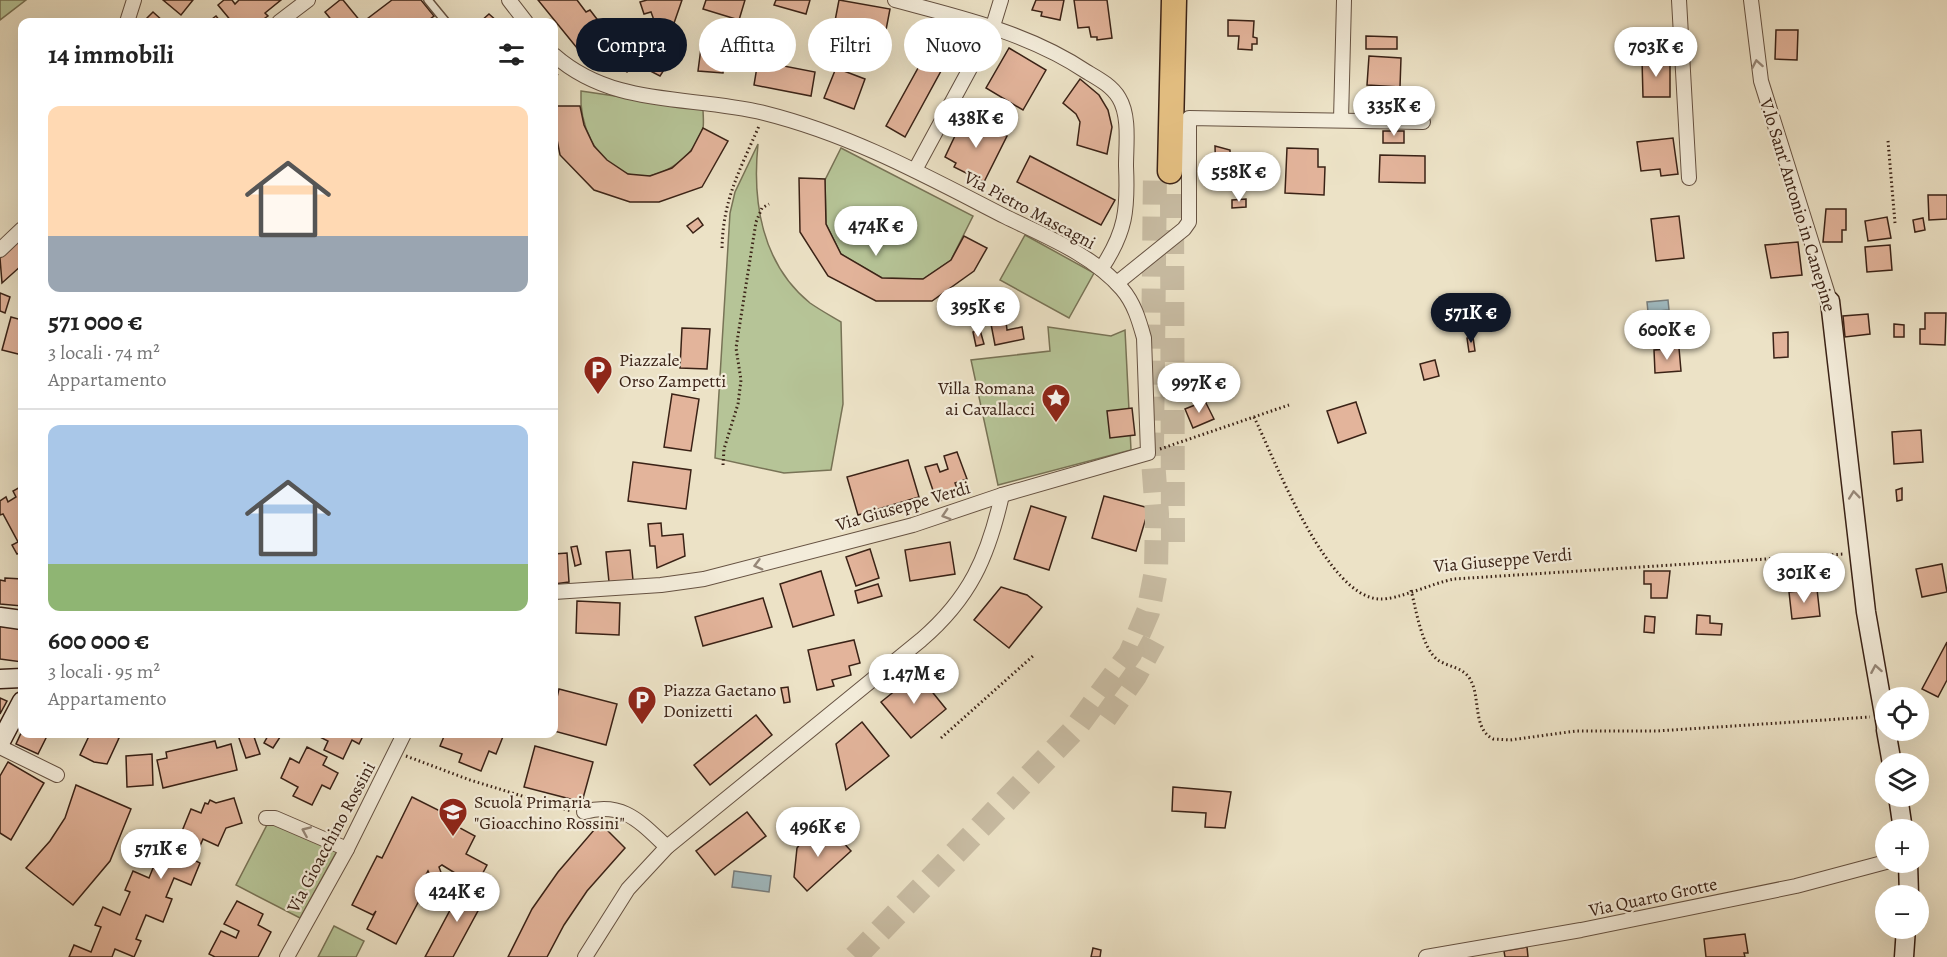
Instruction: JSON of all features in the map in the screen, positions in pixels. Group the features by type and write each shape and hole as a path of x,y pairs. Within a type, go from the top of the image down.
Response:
{"highway":[{"path":"1158,0 1163,170 1174,0"}],"main road":[{"name":"V.lo Sant' Antonio in Canepine","path":"1830,301 1866,612 1879,687"},
{"path":"0,617 18,619"},
{"path":"0,679 18,678"},
{"path":"0,745 18,709"},
{"path":"1904,957 1905,939"}],"street":[{"path":"128,18 134,0"},
{"path":"284,18 308,0"},
{"path":"509,0 523,18"},
{"path":"896,0 963,18"},
{"path":"995,18 1001,0"},
{"path":"1341,120 1344,0"},
{"path":"1679,0 1689,178"},
{"name":"V.lo Sant' Antonio in Canepine","path":"1751,0 1761,81 1830,301"},
{"path":"1002,30 1042,46 1080,67 1109,87 1121,103 1125,118 1127,207 1122,231 1101,269"},
{"name":"Via Pietro Mascagni","path":"558,58 575,72 613,90 765,113 839,135 915,170 1101,269 1117,283 1135,308 1144,338 1148,453"},
{"path":"915,170 968,72"},
{"path":"1117,283 1190,222 1190,118 1423,122"},
{"path":"0,250 18,233"},
{"name":"Via Giuseppe Verdi","path":"558,592 693,582 913,525 1002,495 1148,453"},
{"path":"585,957 628,889 667,847 942,622 964,595 981,567 994,531 1002,495"},
{"name":"Via Gioacchino Rossini","path":"287,957 346,849 402,738"},
{"path":"0,745 57,775"},
{"path":"584,812 604,808 618,810 637,820 667,847"},
{"path":"266,818 276,818 346,849"},
{"name":"Via Quarto Grotte","path":"1426,957 1796,886 1875,865"}],"lane":[{"path":"428,0 443,18"}],"path":[{"path":"722,248 723,219 729,195 765,113"},
{"path":"1888,141 1896,223"},
{"path":"723,465 724,449 740,388 736,348 756,222 762,208 769,204"},
{"path":"1148,453 1289,405"},
{"name":"Via Giuseppe Verdi","path":"1254,417 1317,545 1337,575 1351,588 1371,598 1386,599 1454,579 1860,553"},
{"path":"1411,590 1429,650 1439,661 1459,669 1470,679 1482,728 1492,739 1510,740 1576,730 1657,731 1875,724"},
{"path":"941,738 1033,656"},
{"path":"396,752 494,788 584,812"}],"green space":[{"path":"0,0 26,0 0,20"},
{"path":"581,91 703,109 703,128 692,149 674,166 651,176 628,174 606,160 591,140 583,116"},
{"path":"758,144 759,210 771,251 781,270 794,287 810,303 841,322 843,404 831,470 784,473 715,458 730,213 735,192"},
{"path":"841,148 973,216 951,260 923,279 882,278 841,254 826,224 825,180"},
{"path":"1025,235 1094,273 1069,318 1000,280"},
{"path":"1048,327 1111,336 1125,330 1131,450 998,485 971,360 1050,351"},
{"path":"270,819 337,851 300,918 236,885"},
{"path":"334,926 364,941 356,957 318,957"}],"water":[{"path":"1267,168 1267,179 1248,179 1247,169"},
{"path":"1668,300 1669,310 1648,312 1647,302"},
{"path":"734,871 771,876 769,892 732,887"}],"building":[{"path":"163,0 193,0 181,15"},
{"path":"224,0 232,0 235,4 239,0 281,0 265,13 268,16 265,18 229,18 218,5"},
{"path":"343,0 358,18 330,18 325,12"},
{"path":"392,0 421,0 434,16 431,18 368,18"},
{"path":"538,0 577,0 586,12 590,10 596,18 576,18 576,47 558,25 558,18 553,18"},
{"path":"682,0 676,18 653,18 651,12 644,14 640,2"},
{"path":"706,0 745,0 740,18 703,9"},
{"path":"776,0 810,0 806,14 774,5"},
{"path":"839,0 890,9 888,18 836,18"},
{"path":"1036,0 1064,0 1060,20 1041,16 1042,12 1032,10"},
{"path":"1074,0 1107,0 1112,38 1097,40 1097,37 1091,37 1089,27 1078,28"},
{"path":"153,12 160,18 147,18"},
{"path":"1228,20 1254,21 1253,37 1257,38 1257,44 1252,44 1252,50 1238,49 1239,36 1228,36"},
{"path":"1776,30 1798,30 1797,60 1775,59"},
{"path":"1366,36 1397,37 1397,49 1366,49"},
{"path":"1009,48 1046,70 1023,110 986,88 995,72 1002,72 1002,60"},
{"path":"1369,56 1401,58 1400,87 1367,85"},
{"path":"1642,59 1670,59 1670,97 1643,97"},
{"path":"796,68 815,72 811,96 754,85 756,72 796,72"},
{"path":"834,72 847,72 865,79 854,109 824,98"},
{"path":"916,72 940,72 905,137 886,126"},
{"path":"1080,79 1099,95 1108,110 1112,127 1107,154 1077,145 1080,122 1076,114 1063,103"},
{"path":"558,106 580,106 584,125 594,146 607,160 628,174 650,176 672,168 691,151 703,128 728,141 702,187 659,202 630,202 594,190 560,155"},
{"path":"976,120 1007,136 984,182 954,167 956,163 945,157 962,121 972,127"},
{"path":"1383,131 1404,131 1404,143 1383,143"},
{"path":"1673,138 1678,174 1661,176 1660,169 1641,171 1637,142"},
{"path":"1215,146 1230,150 1231,176 1224,176 1224,183 1216,183"},
{"path":"1287,148 1318,149 1318,167 1325,167 1324,195 1285,193"},
{"path":"1380,155 1425,156 1425,183 1379,182"},
{"path":"1030,156 1115,200 1101,225 1017,182"},
{"path":"799,178 825,179 826,224 841,254 882,278 923,279 951,260 964,236 987,248 974,271 932,301 876,301 828,276 800,232"},
{"path":"1928,195 1947,195 1947,219 1929,220"},
{"path":"1246,199 1246,207 1232,208 1232,200"},
{"path":"1826,209 1846,209 1846,230 1842,230 1842,242 1823,242"},
{"path":"1679,216 1684,258 1656,261 1651,219"},
{"path":"1887,217 1891,238 1868,241 1865,221"},
{"path":"698,218 703,225 693,233 687,226"},
{"path":"1923,218 1925,230 1915,232 1913,220"},
{"path":"18,242 18,269 2,283 0,258"},
{"path":"1798,242 1802,275 1771,278 1765,245"},
{"path":"1890,245 1892,270 1867,272 1865,247"},
{"path":"0,293 10,297 5,313 0,311"},
{"path":"1925,313 1946,313 1945,345 1920,344 1920,329 1925,329"},
{"path":"1868,314 1870,334 1845,337 1843,316"},
{"path":"11,317 18,319 18,354 2,350"},
{"path":"1006,321 1007,330 1022,327 1024,339 995,345 991,324"},
{"path":"1894,324 1904,325 1904,337 1894,337"},
{"path":"682,328 710,329 707,369 680,368"},
{"path":"980,330 984,344 976,346 973,332"},
{"path":"1788,332 1788,357 1774,358 1773,333"},
{"path":"1473,337 1475,351 1469,352 1467,338"},
{"path":"1679,348 1681,371 1655,373 1654,350"},
{"path":"1435,360 1439,376 1424,380 1420,364"},
{"path":"672,394 699,399 691,451 664,447"},
{"path":"1205,401 1214,419 1193,428 1185,409"},
{"path":"1356,402 1366,433 1338,443 1327,411"},
{"path":"1132,408 1135,435 1110,438 1107,411"},
{"path":"1921,430 1923,462 1894,464 1892,432"},
{"path":"957,452 967,479 955,483 959,494 937,502 925,467 937,464 940,472 948,469 944,456"},
{"path":"908,460 919,497 858,515 847,477"},
{"path":"633,462 691,470 686,509 628,501"},
{"path":"18,488 18,542 3,514 0,515 0,501 6,497 8,502 16,497 13,491"},
{"path":"1902,488 1902,500 1897,501 1896,490"},
{"path":"1104,496 1149,508 1136,551 1092,538"},
{"path":"1031,506 1066,517 1049,570 1014,559"},
{"path":"661,523 662,536 683,534 685,556 657,568 655,546 650,546 648,524"},
{"path":"18,542 18,554 17,554 12,545"},
{"path":"950,542 955,574 910,581 905,550"},
{"path":"577,546 581,564 575,566 571,547"},
{"path":"870,549 879,578 856,586 846,557"},
{"path":"630,550 633,580 609,582 606,552"},
{"path":"567,553 569,582 558,583 558,554"},
{"path":"1942,564 1947,592 1922,597 1916,569"},
{"path":"821,571 834,615 793,627 780,584"},
{"path":"1644,571 1670,571 1667,598 1651,598 1651,584 1644,584"},
{"path":"5,578 18,579 18,606 0,604 0,580 5,581"},
{"path":"878,584 882,596 858,603 855,591"},
{"path":"1001,587 1027,595 1042,607 1009,648 974,620"},
{"path":"1817,589 1820,616 1792,619 1789,592"},
{"path":"763,598 772,627 703,646 695,617"},
{"path":"577,601 620,603 619,635 576,633"},
{"path":"1697,615 1710,616 1710,623 1722,624 1721,635 1696,634"},
{"path":"1645,616 1655,617 1654,633 1644,632"},
{"path":"0,624 18,626 18,661 0,659"},
{"path":"854,640 860,663 849,666 851,675 832,680 834,686 817,690 808,650"},
{"path":"1947,642 1947,680 1938,697 1929,692 1929,687 1923,687"},
{"path":"917,673 946,709 911,738 881,702"},
{"path":"788,687 790,702 784,703 781,688"},
{"path":"559,689 617,704 606,745 558,732"},
{"path":"0,698 7,701 0,714"},
{"path":"756,715 772,735 710,785 694,765"},
{"path":"862,722 889,756 846,790 836,744"},
{"path":"19,738 46,738 38,754 16,744"},
{"path":"88,738 119,738 107,764 94,762 80,755"},
{"path":"239,738 254,738 260,754 246,758"},
{"path":"267,738 279,738 273,748 264,743"},
{"path":"322,738 362,738 359,744 352,740 343,759 324,750 328,741"},
{"path":"443,738 502,738 496,754 489,751 481,771 459,762 462,754 440,746"},
{"path":"215,741 217,748 231,744 237,770 163,788 157,760 167,758 166,752"},
{"path":"535,746 593,762 582,802 524,787"},
{"path":"307,747 327,757 323,765 338,773 330,789 322,785 312,805 293,796 298,787 281,778 290,758 299,763"},
{"path":"152,754 153,785 127,787 126,756"},
{"path":"8,762 44,783 11,840 0,833 0,776"},
{"path":"76,785 131,809 110,861 73,905 26,868 50,841 65,818"},
{"path":"1173,787 1231,792 1225,828 1205,827 1206,813 1172,811"},
{"path":"412,797 450,816 447,821 475,836 466,854 487,865 476,886 442,865 439,867 442,875 432,879 428,871 417,892 422,895 396,944 367,929 376,911 373,915 352,905 377,856 382,858"},
{"path":"234,798 242,823 226,828 218,846 203,839 194,860 200,863 191,885 174,878 166,897 172,899 163,922 146,915 136,939 141,941 134,957 115,949 112,957 69,957 74,945 91,952 101,927 95,925 103,907 120,915 130,892 125,890 133,871 149,878 159,853 154,851 161,834 178,841 191,809 201,813 205,803 208,804 210,800 216,803"},
{"path":"747,812 766,836 715,875 696,851"},
{"path":"600,823 625,848 587,891 564,925 547,957 508,957 532,909 558,872"},
{"path":"808,834 840,839 851,851 807,891 794,877 797,848"},
{"path":"464,884 486,896 453,957 425,957"},
{"path":"237,901 263,914 258,925 271,932 258,957 215,957 209,954 221,931 236,938 239,931 224,924"},
{"path":"1745,934 1748,953 1744,953 1745,957 1706,957 1704,939"},
{"path":"1527,947 1528,957 1505,957 1504,951"},
{"path":"1093,948 1101,950 1100,957 1091,957"}],"tunnel":[{"path":"855,957 1075,729 1130,654 1148,612 1156,571 1157,514 1152,447 1155,170"},
{"path":"1172,194 1173,543"},
{"path":"1105,718 1135,676 1154,641"}],"place":[{"name":"Piazzale Orso Zampetti","path":"598,396"},
{"name":"Villa Romana ai Cavallacci","path":"1056,424"},
{"name":"Piazza Gaetano Donizetti","path":"642,726"},
{"name":"Scuola Primaria \"Gioacchino Rossini\"","path":"453,838"}]}
